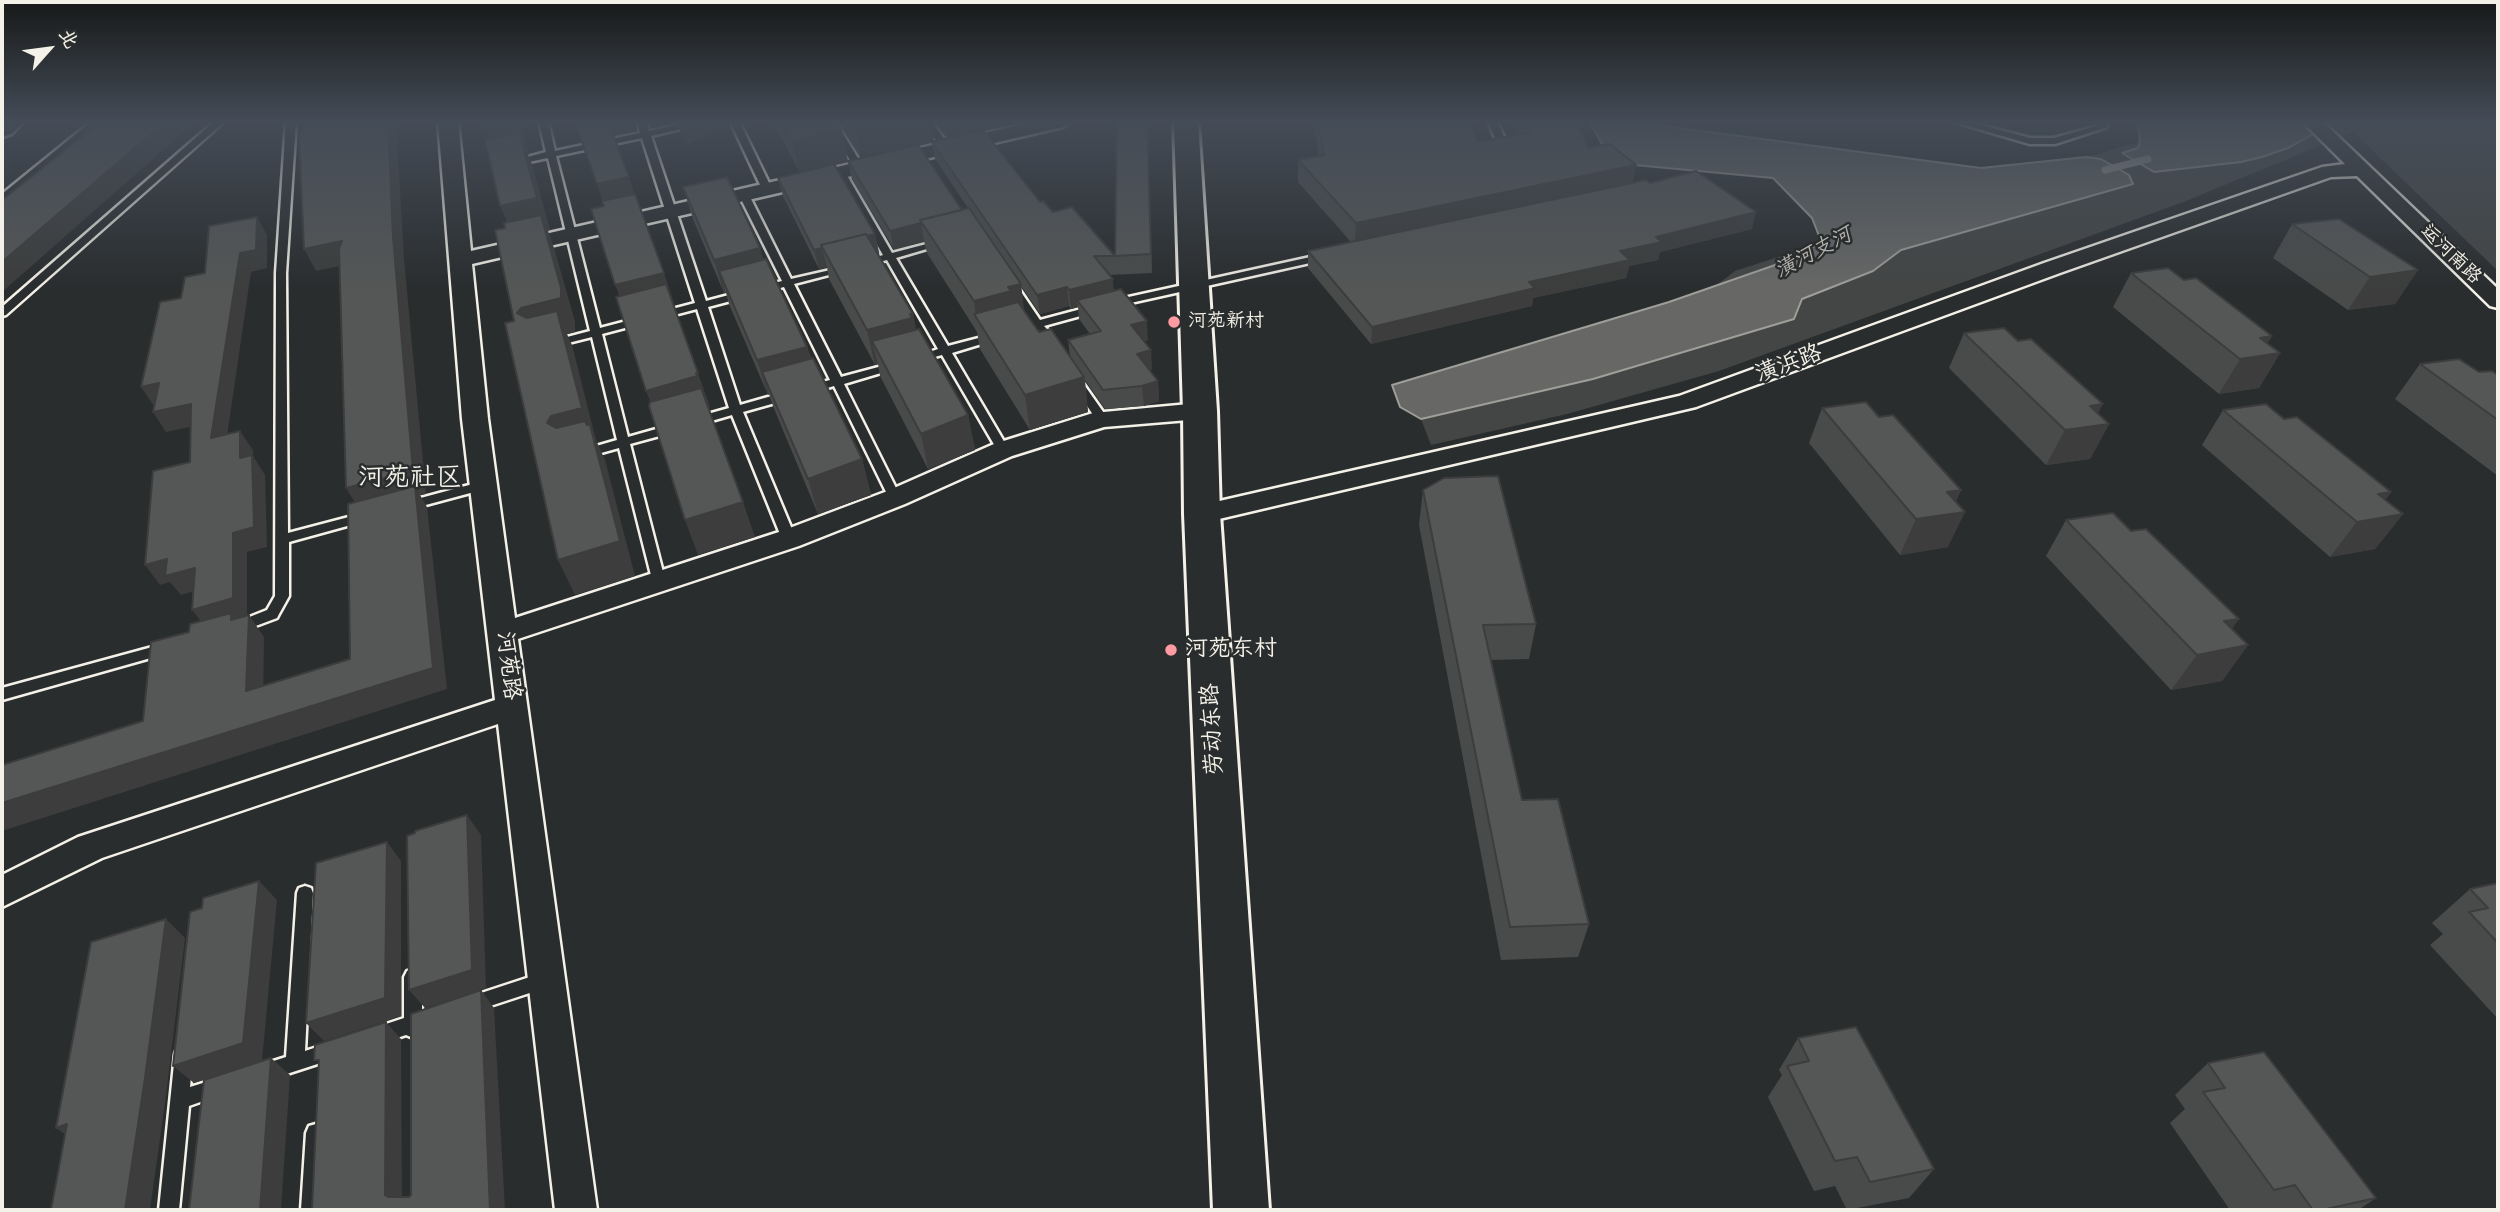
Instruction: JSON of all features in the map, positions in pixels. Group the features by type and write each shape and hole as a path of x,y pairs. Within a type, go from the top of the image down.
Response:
{"street":[{"name":"河苑路","path":"453,178 484,485 576,1210"},
{"path":"460,260 816,178"},
{"name":"劳动东路","path":"1188,178 1200,411 1202,514 1241,1210"},
{"name":"潢浜路","path":"1202,514 1687,402 2052,268 2310,178"},
{"name":"运河南路","path":"2370,178 2498,301"},
{"path":"503,633 659,584 789,539 895,498 1003,450 1102,419 1200,411"},
{"path":"2,892 90,846 512,707"}],"lane":[{"path":"2,199 28,178"},
{"path":"2,313 156,178"},
{"path":"222,633 272,614 282,596 281,273 287,178"},
{"path":"557,178 659,584"},
{"path":"661,178 736,410 789,539"},
{"path":"761,178 767,189"},
{"path":"852,178 889,257 1003,450"},
{"path":"744,195 895,498"},
{"path":"541,347 952,240"},
{"path":"571,457 945,351 1041,330 1193,285 1340,254"},
{"path":"1007,279 1041,330"},
{"path":"1066,366 1102,419"},
{"path":"282,539 484,485"},
{"path":"2,694 183,644"},
{"path":"295,1063 305,893"},
{"path":"412,955 413,1051"},
{"path":"179,1100 547,979"},
{"path":"169,1210 187,1034"},
{"path":"319,1080 320,1055"},
{"path":"311,1210 316,1119"}],"shaded area":[{"path":"2023,178 2243,178 2186,201 1719,371 1567,414 1431,445 1421,419 1593,379 1735,271"},
{"path":"2401,178 2498,178 2498,271"}],"water":[{"name":"潢河支河","path":"1768,178 2130,178 2133,184 1901,250 1873,271 1802,299 1794,319 1593,379 1421,419 1400,407 1392,385 1669,302 1801,256 1821,241 1812,218 1773,178"}],"building":[{"path":"30,178 100,178 2,262 2,200"},
{"path":"301,178 390,178 413,471 346,488 339,248 342,241 304,249"},
{"path":"494,178 531,178 537,198 500,206"},
{"path":"595,178 626,178 597,184"},
{"path":"727,178 760,248 714,260 683,187"},
{"path":"778,178 842,178 875,234 821,245 822,248 814,250"},
{"path":"858,178 940,178 962,210 920,220 921,223 890,231"},
{"path":"956,178 1021,178 1040,202 1043,201 1053,212 1072,207 1115,256 1094,256 1113,279 1037,295"},
{"path":"1116,178 1149,178 1151,254 1115,256"},
{"path":"1314,178 1575,178 1356,223"},
{"path":"1671,178 1706,178 1756,212 1656,237 1662,242 1620,251 1630,260 1529,282 1535,288 1372,327 1308,251 1646,180 1650,183"},
{"path":"635,194 664,273 615,285 591,209 604,206 602,201"},
{"path":"969,208 1021,284 1008,287 1011,291 974,301 920,220"},
{"path":"541,215 561,288 561,298 521,308 517,313 527,318 557,311 582,408 551,416 547,423 556,428 585,421 590,425 620,541 558,560 505,323 514,321 495,230 505,228 504,223"},
{"path":"257,217 256,250 240,253 211,438 240,431 240,458 252,455 254,527 233,533 233,598 192,610 195,568 165,576 167,559 145,565 153,471 190,462 191,404 153,412 159,383 141,387 160,302 181,298 185,277 205,273 209,226"},
{"path":"2339,219 2418,270 2370,277 2292,224"},
{"path":"866,234 913,314 910,314 912,318 867,330 821,245"},
{"path":"766,259 807,347 757,360 719,271"},
{"path":"2168,268 2184,280 2196,278 2272,336 2260,338 2280,353 2240,359 2131,273"},
{"path":"666,284 698,373 697,376 646,391 616,297"},
{"path":"1121,289 1147,321 1131,325 1151,350 1137,354 1158,381 1142,386 1103,390 1068,340 1101,331 1077,300"},
{"path":"1018,302 1039,332 1051,329 1084,377 1025,395 974,314"},
{"path":"2004,328 2018,341 2031,339 2103,404 2090,406 2109,424 2065,430 1964,333"},
{"path":"919,329 968,415 921,434 872,341"},
{"path":"813,358 862,459 808,479 762,372"},
{"path":"2459,359 2479,372 2492,371 2498,375 2498,420 2420,364"},
{"path":"701,388 743,502 685,520 649,406 650,402"},
{"path":"1866,402 1879,417 1893,415 1961,490 1947,492 1965,512 1916,519 1822,408"},
{"path":"2266,404 2284,419 2297,417 2391,492 2378,494 2403,514 2357,522 2223,410"},
{"path":"1498,476 1536,624 1483,625 1522,800 1558,799 1589,924 1510,927 1423,490 1444,478"},
{"path":"415,486 433,668 2,803 2,765 143,721 151,642 189,632 190,624 231,613 231,620 249,615 246,691 350,659 348,504"},
{"path":"2113,513 2131,531 2146,529 2239,619 2224,621 2248,645 2197,655 2066,520"},
{"path":"467,815 472,970 409,990 407,836"},
{"path":"387,842 385,998 306,1023 316,863"},
{"path":"259,881 243,1043 173,1066 190,912 202,908 203,898"},
{"path":"2498,883 2498,943 2469,912 2488,908 2470,889"},
{"path":"166,919 125,1210 51,1210 67,1124 56,1128 91,942"},
{"path":"481,990 490,1210 312,1210 319,1060 314,1060 315,1045 386,1022 385,1195 409,1197 411,1014"},
{"path":"1856,1027 1934,1169 1870,1182 1857,1157 1835,1161 1787,1066 1809,1061 1798,1038"},
{"path":"2264,1052 2376,1198 2313,1210 2295,1185 2274,1190 2203,1092 2225,1088 2208,1063"},
{"path":"271,1058 260,1210 189,1210 204,1080"}],"place":[{"name":"河苑新村","path":"1174,322"},
{"name":"河苑东村","path":"1171,650"}],"district":[{"name":"河苑社区","path":"410,480"}]}
